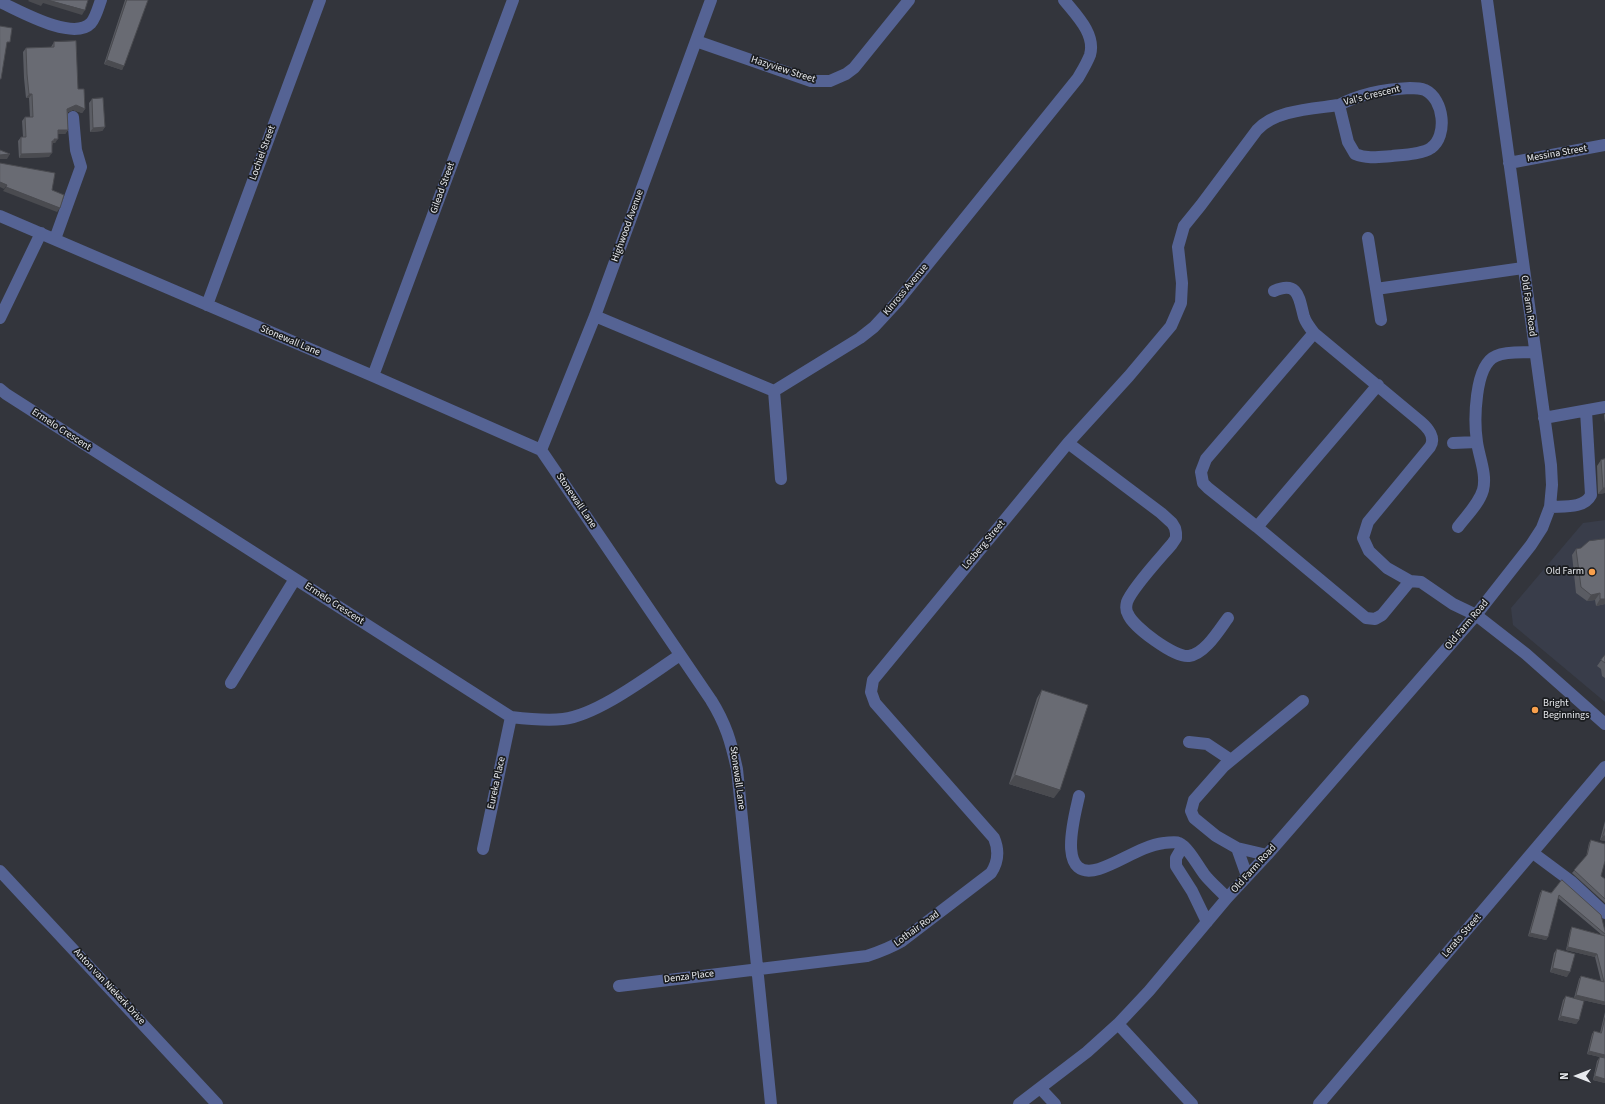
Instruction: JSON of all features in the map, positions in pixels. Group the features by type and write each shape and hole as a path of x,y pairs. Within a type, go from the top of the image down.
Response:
{"street":[{"path":"0,2 50,25 73,28 87,26 91,23 101,0"},
{"name":"Lochiel Street","path":"207,306 320,0"},
{"name":"Gilead Street","path":"374,376 513,0"},
{"name":"Highwood Avenue","path":"541,450 595,316 711,0"},
{"name":"Hazyview Street","path":"696,41 811,81 830,81 842,77 854,68 909,0"},
{"name":"Kinross Avenue","path":"774,391 860,338 887,314 1078,78 1090,55 1091,48 1089,37 1080,19 1064,0"},
{"name":"Old Farm Road","path":"1025,1103 1040,1088 1118,1024 1149,991 1207,922 1476,615 1542,528 1550,507 1552,485 1551,472 1487,0"},
{"name":"Val's Crescent","path":"1184,226 1256,130 1268,120 1288,113 1339,105 1352,99 1398,89 1410,88 1425,90 1432,96 1439,108 1441,118 1441,134 1435,144 1426,151 1401,155 1372,157 1360,156 1355,154 1348,142 1339,105"},
{"path":"55,239 81,167 76,150 73,117"},
{"name":"Messina Street","path":"1509,162 1605,145"},
{"name":"Stonewall Lane","path":"0,216 207,306 374,376 541,450 722,718 732,742 737,769 772,1104"},
{"name":"Losberg Street","path":"998,848 994,838 987,829 875,703 871,692 871,685 877,674 1068,444 1139,364 1175,320 1181,303 1182,283 1178,248 1184,226"},
{"path":"0,318 41,233"},
{"path":"1368,238 1381,320"},
{"path":"1376,289 1523,268"},
{"path":"1274,291 1283,288 1292,289 1297,292 1301,299 1306,321 1314,333 1378,385 1426,426 1430,432 1432,438 1432,444 1430,447 1376,510 1365,526 1365,544 1375,558 1387,568 1410,581 1422,582 1453,604 1476,615 1526,654 1605,724"},
{"path":"595,316 774,391 781,479"},
{"path":"1314,333 1206,459 1203,465 1202,477 1204,483 1208,488 1366,618 1375,619 1382,615 1410,581"},
{"path":"1458,527 1475,504 1482,491 1484,476 1477,442 1475,417 1477,393 1486,365 1493,358 1501,355 1535,352"},
{"path":"1256,527 1378,385"},
{"name":"Ermelo Crescent","path":"0,389 511,717 543,720 564,719 592,711 680,655"},
{"path":"1544,418 1605,407"},
{"path":"1550,507 1579,504 1587,501 1591,495 1586,411"},
{"path":"1453,444 1477,442"},
{"path":"1068,444 1161,513 1175,528 1176,538 1138,585 1128,602 1127,611 1132,622 1169,651 1177,655 1189,656 1198,654 1213,638 1228,618"},
{"path":"231,683 295,579"},
{"path":"1267,855 1235,847 1216,836 1197,822 1191,811 1192,806 1197,796 1231,760 1303,701"},
{"name":"Eureka Place","path":"483,849 511,717"},
{"path":"1189,742 1207,744 1231,760"},
{"name":"Lerato Street","path":"1319,1104 1605,767"},
{"path":"1080,796 1070,833 1071,849 1074,861 1079,868 1088,870 1098,869 1155,845 1177,842 1183,846 1205,874 1228,898"},
{"path":"1183,846 1176,858 1176,866 1192,891 1207,922"},
{"path":"1235,847 1248,876"},
{"name":"Lothair Road","path":"758,969 866,956 890,948 902,941 991,873 997,863 998,848"},
{"path":"1533,853 1572,882 1605,913"},
{"name":"Anton van Niekerk Drive","path":"0,872 217,1104"},
{"name":"Denza Place","path":"619,986 758,969"},
{"path":"1118,1024 1192,1104"},
{"path":"1040,1088 1056,1104"}],"shaded area":[{"path":"1605,520 1605,702 1513,625 1511,608 1583,523"}],"building":[{"path":"48,0 88,0 85,10"},
{"path":"127,0 148,0 124,66 107,60"},
{"path":"0,26 12,28 10,42 7,42 1,79 0,79"},
{"path":"76,41 78,89 84,89 85,109 76,105 67,109 68,130 58,130 58,139 54,139 54,141 52,141 52,153 21,154 21,137 26,137 25,117 33,117 32,94 29,94 26,48 54,47 54,42"},
{"path":"103,98 105,127 93,128 92,99"},
{"path":"0,150 10,154 0,155"},
{"path":"0,163 55,173 52,190 64,195 60,208 6,187 7,185 0,182"},
{"path":"1605,459 1605,488 1603,488 1601,460"},
{"name":"Old Farm","path":"1605,539 1605,599 1600,599 1600,593 1591,595 1581,587 1576,549 1581,548 1589,541"},
{"path":"1605,655 1605,663 1601,660"},
{"path":"1042,690 1088,705 1060,790 1015,775"},
{"path":"1591,840 1605,844 1605,861 1601,876 1605,879 1605,899 1574,870 1587,855"},
{"path":"1562,880 1601,915 1605,934 1559,895 1548,937 1530,933 1542,890 1551,893"},
{"path":"1572,927 1605,936 1605,1002 1576,995 1581,976 1604,982 1597,954 1568,947"},
{"path":"1557,949 1575,954 1570,972 1553,968"},
{"path":"1566,996 1584,1001 1579,1020 1561,1016"},
{"path":"1605,1018 1605,1055 1589,1051 1594,1031 1601,1033"},
{"path":"1600,1057 1605,1058 1605,1079 1595,1076"}],"place":[{"name":"Old Farm","path":"1592,572"},
{"name":"Bright Beginnings","path":"1535,710"}]}
